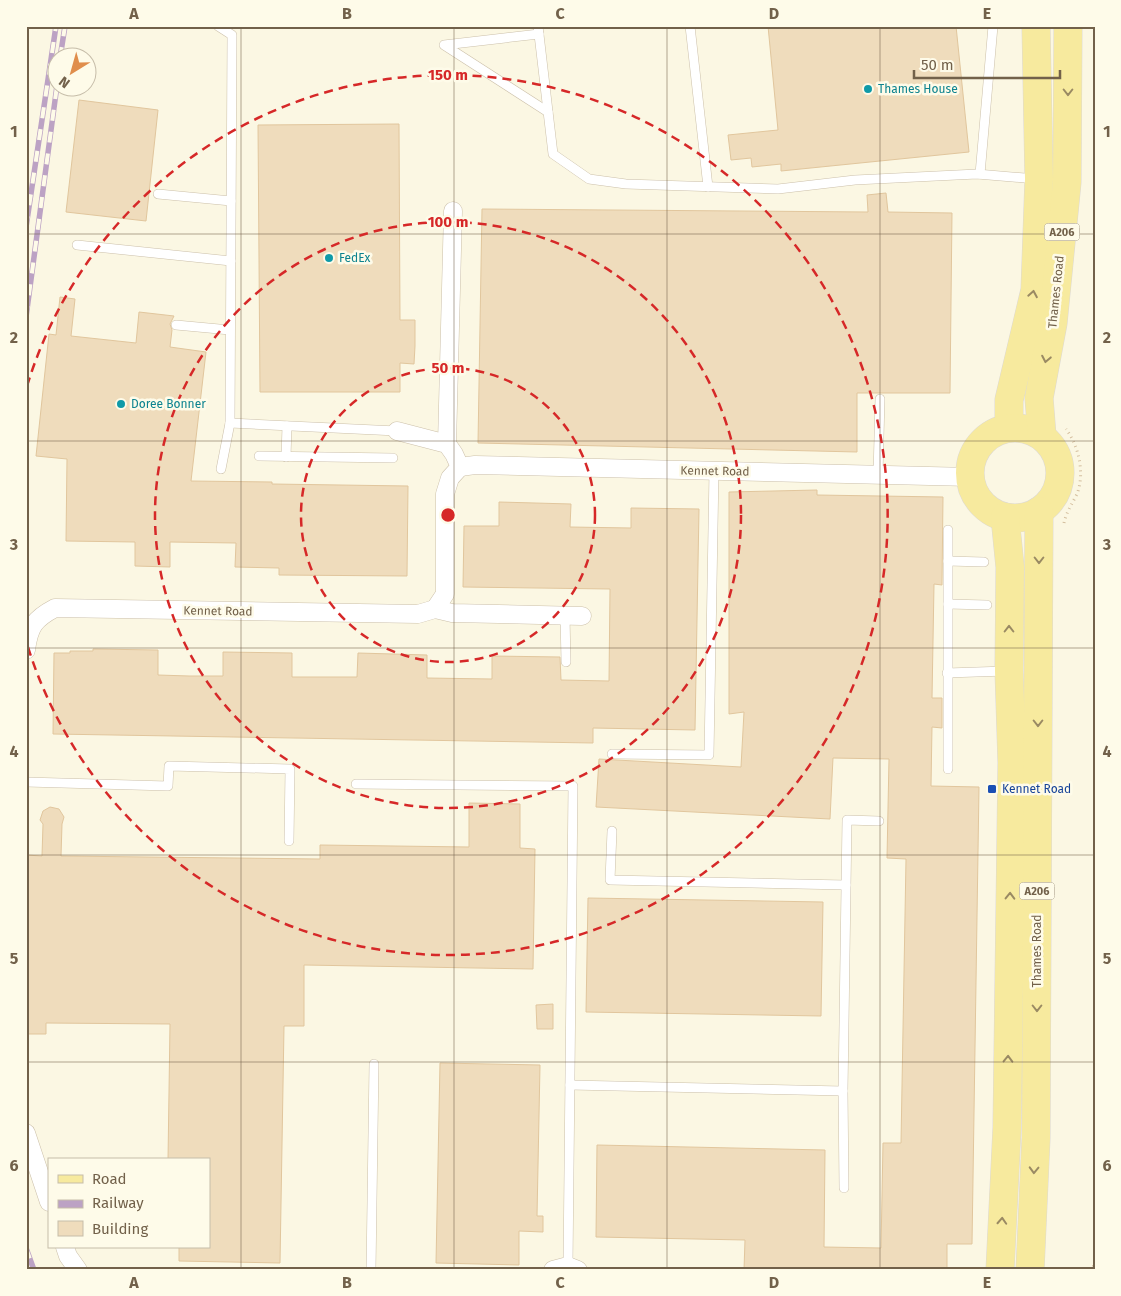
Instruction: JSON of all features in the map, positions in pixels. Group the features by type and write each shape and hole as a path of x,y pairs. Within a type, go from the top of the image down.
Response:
{"main road":[{"name":"Thames Road","path":"1009,427 1009,400 1035,290 1039,179 1036,26"},
{"name":"Thames Road","path":"1042,436 1039,398 1053,323 1067,182 1068,26"},
{"path":"1009,427 1025,428 1042,436 1053,448 1059,459 1061,475 1053,499 1039,511 1025,517 1005,517 990,511 978,499 971,485 970,465 975,450 989,435 1009,427"},
{"name":"Thames Road","path":"1030,1270 1036,1138 1039,511"},
{"name":"A206","path":"1000,1270 1007,1128 1012,763 1009,671 1010,567 1005,517"}],"street":[{"path":"435,609 445,594 445,494 450,478 460,467 447,444 453,211"},
{"path":"397,431 447,444"},
{"name":"Kennet Road","path":"460,467 475,465 970,477"},
{"name":"Kennet Road","path":"26,650 28,633 36,621 40,616 55,608 418,614 435,609 452,613 573,616"},
{"path":"26,1133 48,1199"},
{"path":"65,1248 68,1256 78,1270"}],"lane":[{"path":"218,26 232,35 230,423 221,469"},
{"path":"690,26 708,187"},
{"path":"980,174 993,26"},
{"path":"548,112 444,45 538,30 548,112 552,154 588,179 626,184 778,189 855,180 980,174 1039,179"},
{"path":"158,194 231,201"},
{"path":"77,245 231,260"},
{"path":"176,325 230,330"},
{"path":"878,475 880,399"},
{"path":"230,423 397,431"},
{"path":"286,426 286,457"},
{"path":"259,456 393,458"},
{"path":"612,754 709,755 714,471"},
{"path":"948,530 948,769"},
{"path":"948,561 984,562"},
{"path":"948,604 987,605"},
{"path":"566,662 573,616"},
{"path":"947,673 1009,671"},
{"path":"26,782 168,786 169,766 290,769 289,841"},
{"path":"356,784 573,786 566,1269"},
{"path":"844,1188 843,1090 848,820 879,821"},
{"path":"612,831 610,880 846,885"},
{"path":"371,1270 374,1064"},
{"path":"570,1085 843,1090"}],"path":[{"path":"1089,1270 1095,1265"}],"building":[{"name":"Thames House","path":"768,26 956,26 969,152 781,171 781,164 752,167 751,158 731,160 728,135 778,130"},
{"path":"79,100 158,110 146,221 66,212"},
{"name":"FedEx","path":"399,124 400,320 415,320 414,364 400,363 400,392 260,392 258,125"},
{"path":"886,193 888,212 952,213 950,393 857,393 857,452 478,443 482,209 868,212 867,195"},
{"path":"60,297 75,299 71,336 136,343 139,312 174,316 170,324 172,330 170,347 206,352 191,481 408,486 407,576 279,575 279,568 235,567 236,543 170,542 170,567 135,566 135,542 66,541 67,459 36,456 49,334 56,335"},
{"path":"817,490 817,495 943,497 942,585 934,584 932,698 942,698 942,728 932,727 931,786 979,787 972,1244 947,1244 947,1270 744,1270 745,1240 596,1237 597,1145 825,1150 824,1247 881,1248 883,1143 901,1143 906,859 887,858 889,759 833,758 830,819 596,807 599,759 741,767 744,712 729,714 729,492"},
{"path":"499,502 571,504 570,527 631,528 631,508 699,509 695,730 593,728 593,743 53,734 54,653 70,653 70,651 93,651 93,649 158,650 158,675 189,676 223,676 223,652 292,653 292,677 357,677 358,653 427,655 427,678 492,679 492,656 560,657 561,680 609,681 610,589 463,587 464,526 499,526"},
{"path":"469,803 520,804 520,848 535,849 533,969 304,965 304,1026 284,1026 280,1263 179,1261 179,1248 210,1248 210,1158 168,1158 170,1024 46,1023 46,1034 26,1034 26,855 42,856 43,824 40,820 43,811 50,807 59,809 64,817 61,856 320,859 320,845 469,847"},
{"path":"588,898 823,902 821,1016 586,1012"},
{"path":"553,1004 553,1029 537,1029 536,1005"},
{"path":"440,1063 540,1065 537,1216 543,1216 543,1232 519,1231 519,1265 436,1263"}],"railway":[{"path":"26,227 56,26"},
{"path":"62,48 65,26"},
{"path":"26,317 55,98"},
{"path":"26,1248 34,1270"}],"place":[{"name":"Thames House","path":"868,89"},
{"name":"FedEx","path":"329,258"},
{"name":"Doree Bonner","path":"121,404"},
{"name":"Kennet Road","path":"992,789"}]}
